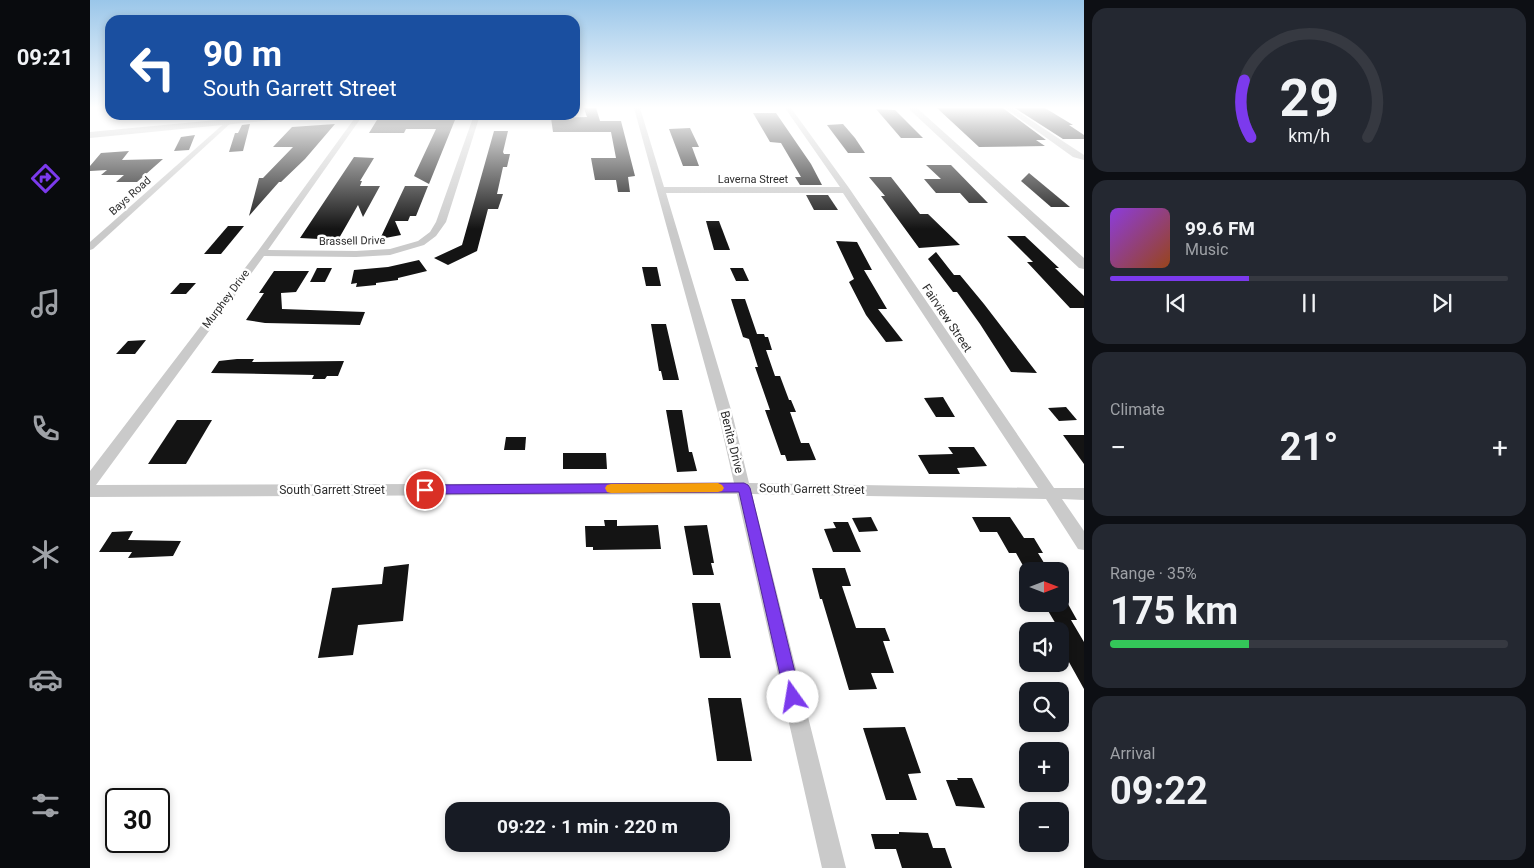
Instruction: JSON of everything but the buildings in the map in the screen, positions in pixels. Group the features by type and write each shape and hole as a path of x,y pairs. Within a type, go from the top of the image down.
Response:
{"street":[{"name":"Bays Road","path":"90,246 199,149"},
{"name":"Murphey Drive","path":"90,482 261,253 336,149"},
{"name":"Brassell Drive","path":"261,253 378,253 407,248 431,236 436,232 441,222 466,149"},
{"name":"Benita Drive","path":"649,149 725,412 834,868"},
{"name":"Fairview Street","path":"817,149 1084,544"},
{"path":"957,149 1084,264"},
{"path":"1067,149 1084,158"},
{"name":"Laverna Street","path":"661,190 846,190"},
{"name":"South Garrett Street","path":"90,491 744,488 1051,495 1084,494"}],"slow traffic":[{"path":"611,488 718,488"}],"route":[{"path":"425,490 744,488 793,697"}]}
